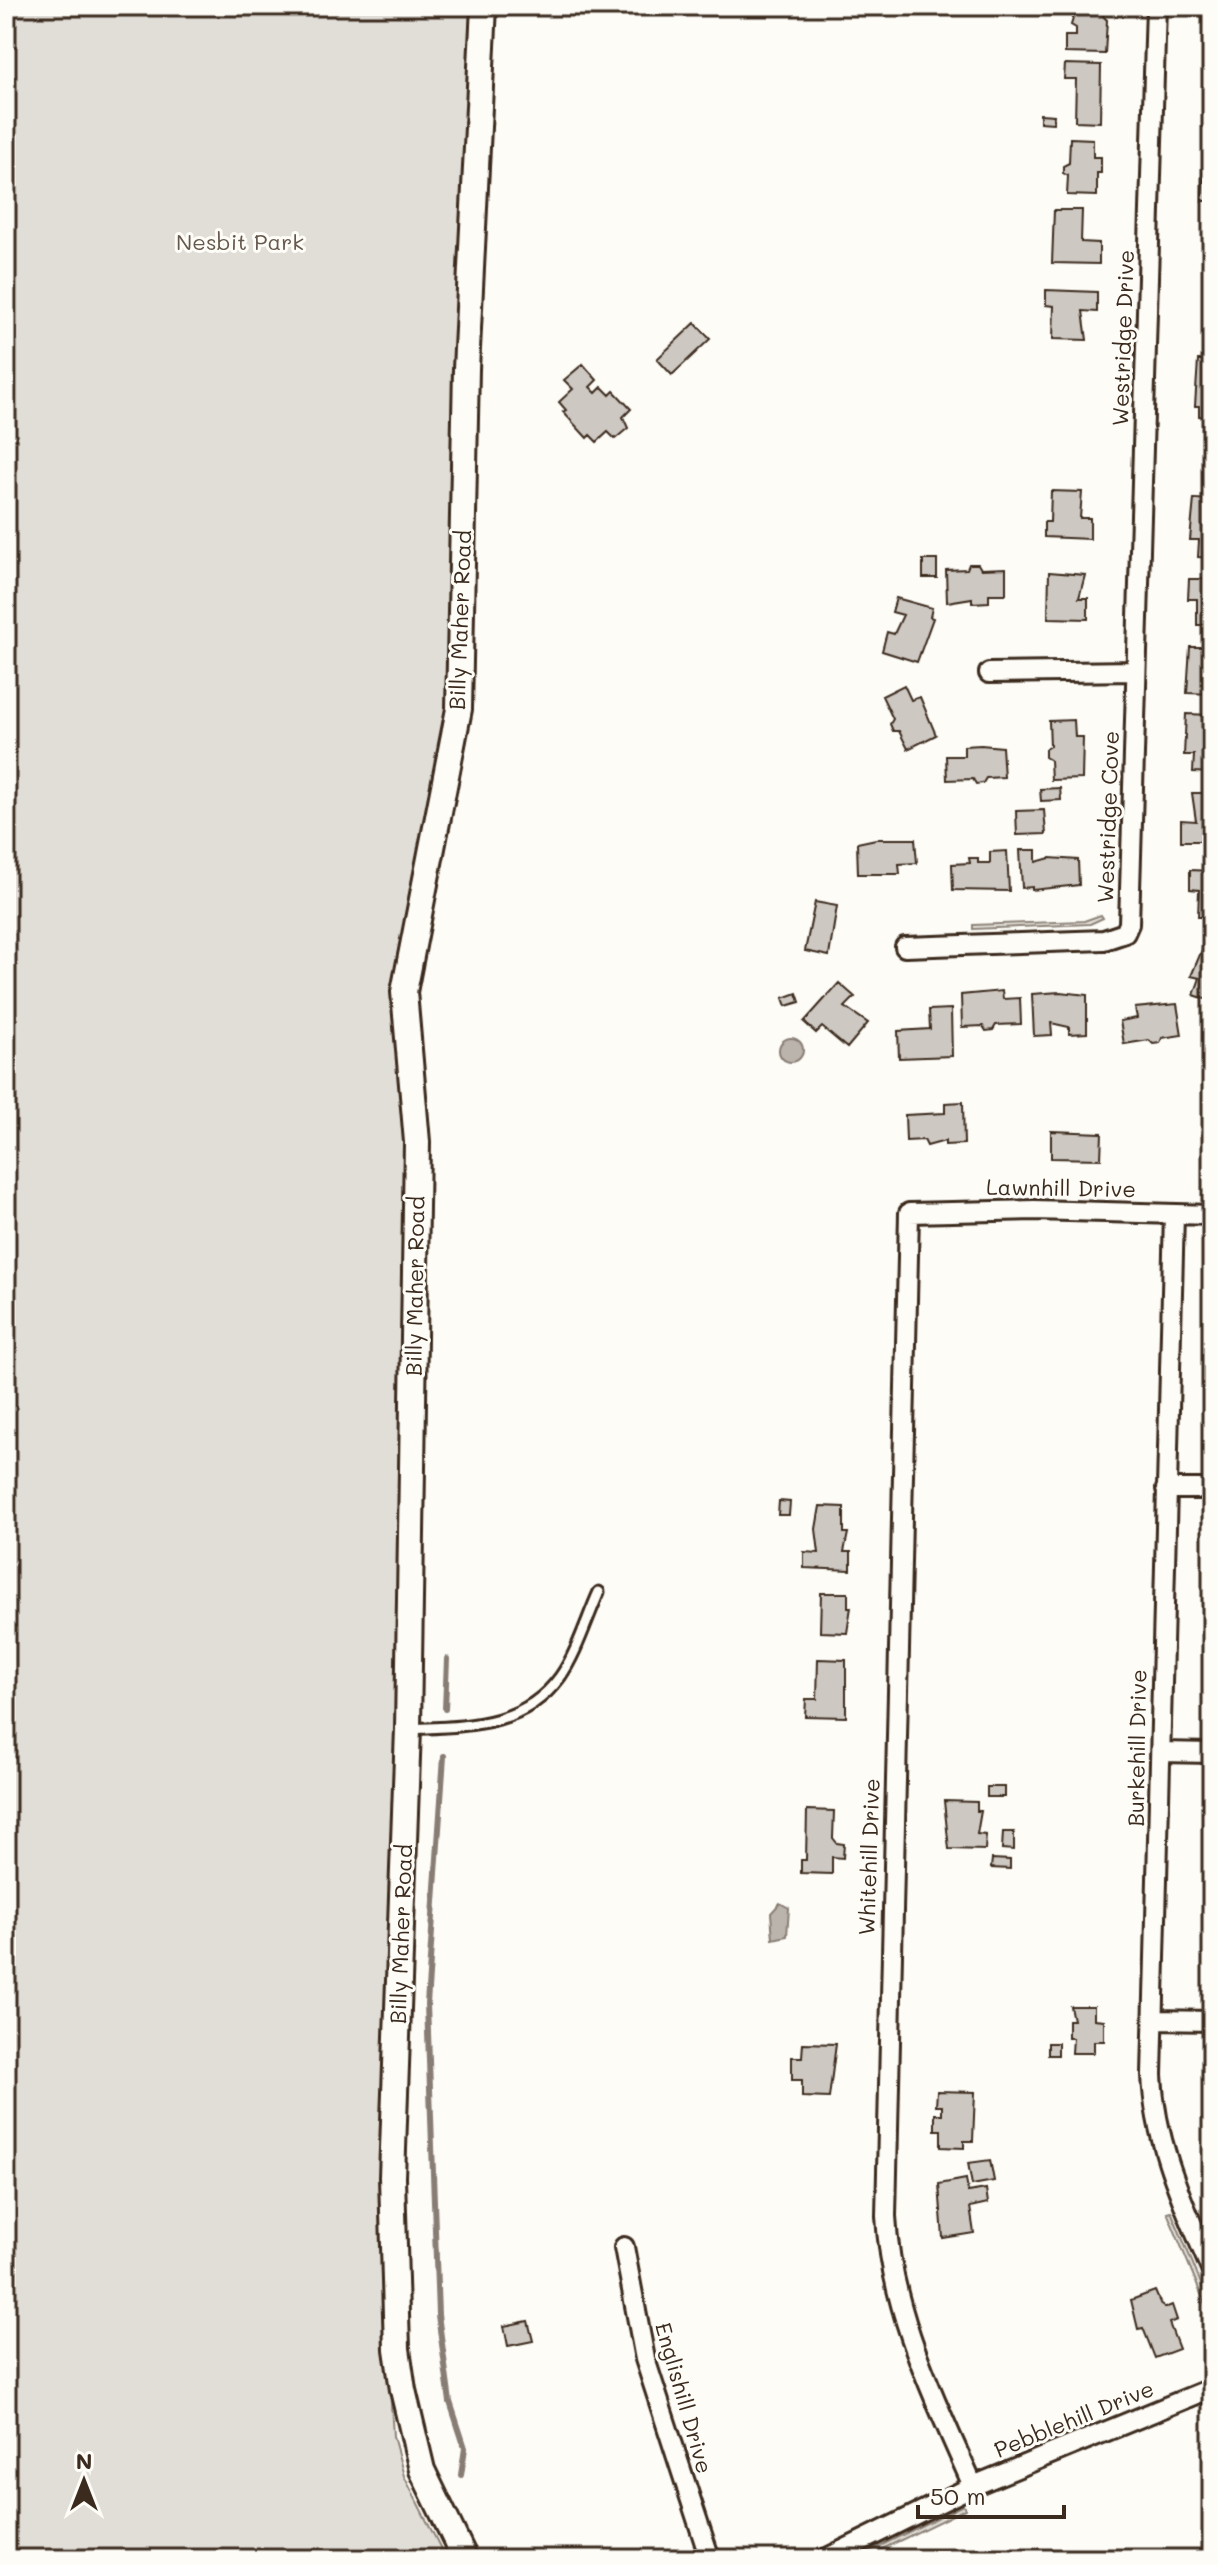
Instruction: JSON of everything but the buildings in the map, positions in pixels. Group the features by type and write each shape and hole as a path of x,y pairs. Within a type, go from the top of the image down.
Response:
{"main road":[{"name":"Billy Maher Road","path":"465,2559 422,2470 397,2349 392,2177 408,1729 417,1142 404,992 459,709 466,369 484,6"}],"street":[{"name":"Westridge Drive","path":"1136,671 1156,6"},
{"path":"989,673 1136,671"},
{"name":"Westridge Cove","path":"905,947 1104,940 1125,933 1130,915 1136,671"},
{"name":"Lawnhill Drive","path":"909,1213 1034,1210 1212,1215"},
{"name":"Whitehill Drive","path":"909,1213 886,2216 893,2275 908,2329 973,2486"},
{"name":"Burkehill Drive","path":"1174,1214 1153,2095 1161,2144 1212,2272"},
{"path":"1166,1489 1212,1489"},
{"path":"1161,1752 1212,1753"},
{"path":"1155,2020 1212,2021"},
{"name":"Englishill Drive","path":"624,2247 649,2373 710,2559"},
{"name":"Pebblehill Drive","path":"825,2559 973,2486 1212,2388"}],"lane":[{"path":"408,1729 479,1726 524,1712 560,1676 599,1592"}],"green space":[{"name":"Nesbit Park","path":"6,6 486,6 454,735 407,973 425,1480 389,2372 393,2436 404,2476 446,2559 6,2559"},
{"path":"1101,915 1103,918 1090,924 973,929 973,925 1084,921"},
{"path":"1171,2211 1212,2310 1210,2316 1167,2212"},
{"path":"963,2505 965,2509 866,2557 864,2554"}],"shaded area":[{"path":"791,1038 802,1045 803,1050 796,1061 791,1062 780,1055 779,1050 786,1039"},
{"path":"780,1903 789,1908 787,1936 773,1939 771,1913"}],"waterway":[{"path":"445,1709 447,1659"},
{"path":"444,1756 427,2004 438,2315 450,2402 465,2448 461,2475"}]}
